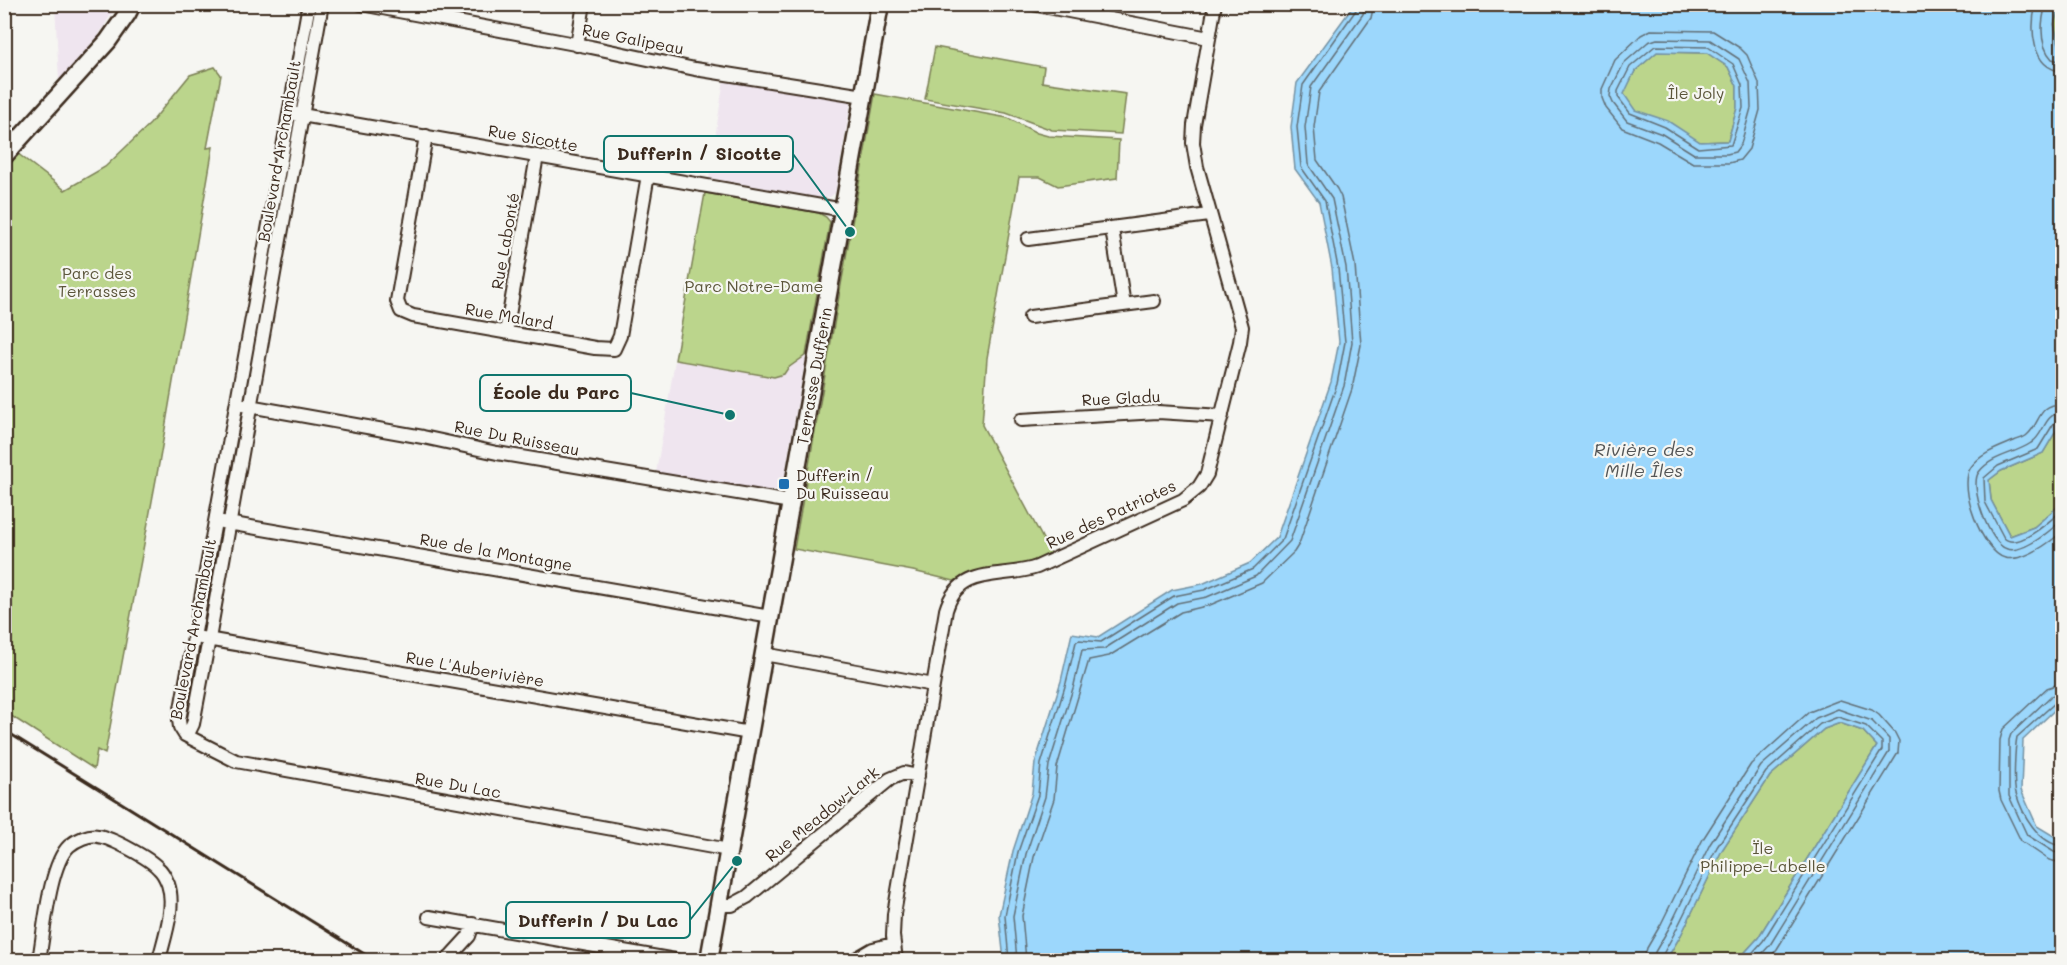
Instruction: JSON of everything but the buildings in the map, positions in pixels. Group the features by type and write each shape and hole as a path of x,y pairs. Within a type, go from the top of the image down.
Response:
{"street":[{"path":"7,148 108,40 132,4"},
{"name":"Boulevard Archambault","path":"309,4 179,720 181,730 187,736 193,724 322,4"},
{"path":"577,45 584,4"},
{"name":"Terrasse Dufferin","path":"709,960 880,4"},
{"path":"1032,4 1209,38"},
{"name":"Rue des Patriotes","path":"896,960 893,944 894,914 948,605 955,591 964,583 983,576 1019,572 1037,567 1159,512 1190,496 1200,487 1207,474 1242,327 1231,283 1209,215 1195,160 1193,140 1215,4"},
{"name":"Rue Galipeau","path":"362,5 379,6 695,69 864,96"},
{"name":"Rue Sicotte","path":"288,112 844,210"},
{"name":"Rue Malard","path":"426,136 398,307 404,314 413,316 595,348 611,350 616,347 620,336 648,175"},
{"name":"Rue Labonté","path":"506,332 537,156"},
{"path":"1028,239 1209,215"},
{"path":"1112,229 1124,305"},
{"path":"259,274 274,277"},
{"path":"1030,317 1154,301"},
{"name":"Rue Du Ruisseau","path":"236,404 423,436 497,453 791,502"},
{"name":"Rue Gladu","path":"1021,420 1158,412 1222,416"},
{"name":"Rue de la Montagne","path":"215,521 771,617"},
{"name":"Rue L'Auberivière","path":"194,637 750,733"},
{"path":"764,654 933,685"},
{"name":"Rue Du Lac","path":"187,736 236,762 729,850"},
{"name":"Rue Meadow-Lark","path":"719,905 732,905 747,897 890,779 904,773 918,776"},
{"path":"39,960 53,878 69,846 82,838 96,835 123,845 159,868 168,884 171,902 159,960"},
{"path":"429,917 675,960"},
{"path":"447,960 469,936 473,924"},
{"path":"854,960 873,949 893,944"}],"shaded area":[{"path":"55,5 117,5 98,36 59,80"},
{"path":"724,79 851,101 835,193 830,197 822,198 709,178"},
{"path":"806,355 782,490 763,490 656,473 675,360 774,377 784,374 788,368"}],"green space":[{"path":"2040,5 2062,5 2062,70"},
{"path":"935,47 1044,67 1042,82 1126,94 1121,134 1052,130 1006,113 925,99"},
{"name":"Île Joly","path":"1657,52 1707,53 1728,67 1737,86 1737,108 1728,141 1570,137 1623,94 1635,71"},
{"name":"Parc des Terrasses","path":"215,67 221,75 207,148 213,147 160,458 105,754 97,750 94,769 5,712 4,169 17,153 65,190 105,167 150,124 190,75"},
{"name":"Parc Notre-Dame","path":"875,94 1008,118 1048,136 1119,140 1117,178 1058,186 1040,177 1019,177 987,358 982,425 1051,554 1023,565 975,572 954,581 794,549"},
{"name":"Parc Notre-Dame","path":"705,193 819,213 830,222 806,355 788,368 784,374 774,377 675,360"},
{"path":"2059,426 2062,428 2062,503 2034,527 2010,536 1991,500 1989,480 2001,471 2043,453"},
{"path":"217,537 221,538 206,620 202,619"},
{"name":"Ïle Philippe-Labelle","path":"1840,723 1863,731 1877,746 1758,938 1738,960 1666,960 1681,935 1722,850 1770,776 1824,729"}],"water":[{"name":"Rivière des Mille Îles","path":"1354,5 2060,5 2054,24 2062,53 2062,428 2059,426 2043,453 2001,471 1989,480 1991,500 2010,536 2034,527 2062,503 2062,703 2023,740 2021,790 2037,826 2062,841 2062,960 1738,960 1758,938 1877,746 1863,731 1840,723 1824,729 1770,776 1722,850 1681,935 1666,960 1004,960 999,915 1013,851 1032,793 1035,763 1061,681 1072,633 1098,637 1172,590 1202,584 1250,563 1277,537 1331,382 1339,342 1332,268 1319,202 1295,169 1291,127 1297,83","holes":["1657,52 1707,53 1728,67 1737,86 1737,108 1728,141 1700,142 1668,121 1635,110 1624,94 1635,71"]}],"railway":[{"path":"4,730 374,960"}],"place":[{"name":"Dufferin / Sicotte","path":"850,232"},
{"name":"École du Parc","path":"730,415"},
{"name":"Dufferin / Du Ruisseau","path":"784,484"},
{"name":"Dufferin / Du Lac","path":"737,861"}]}
